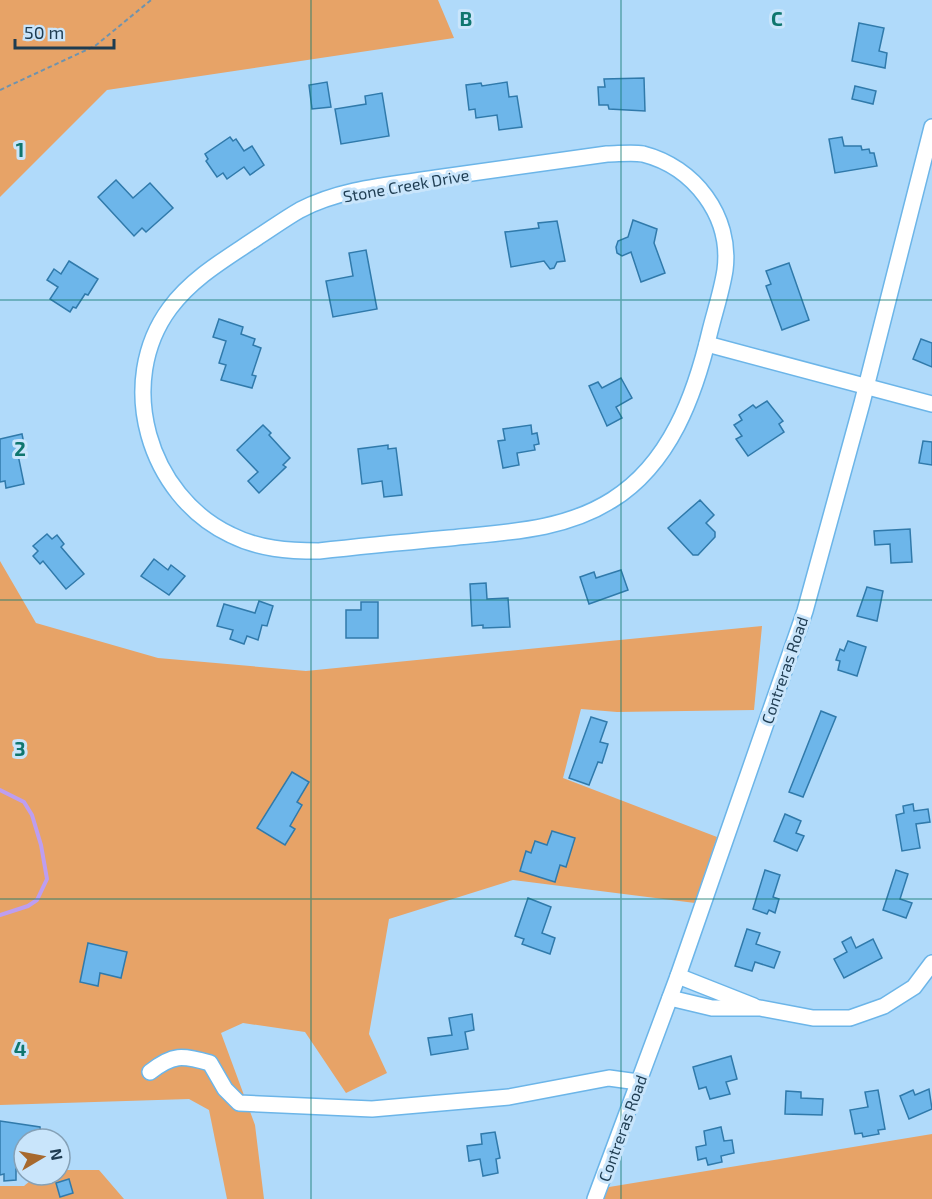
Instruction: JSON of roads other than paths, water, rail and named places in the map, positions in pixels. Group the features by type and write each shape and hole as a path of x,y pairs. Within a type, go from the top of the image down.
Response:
{"street":[{"name":"Contreras Road","path":"595,1199 678,976 805,611 928,163 932,127"},
{"name":"Stone Creek Drive","path":"607,154 641,154 673,165 697,184 712,204 724,237 725,268 707,344 686,411 663,450 640,478 613,500 580,517 538,529 319,551 284,551 254,545 229,535 201,517 175,489 157,462 147,436 144,378 151,341 170,308 203,274 301,210 353,190 607,154"},
{"path":"707,344 932,404"},
{"path":"678,976 760,1008 813,1018 850,1018 884,1006 914,987 932,963"},
{"path":"670,998 712,1008 760,1008"},
{"path":"150,1072 168,1058 190,1058 210,1063 225,1089 239,1103 304,1105 343,1110 509,1097 609,1078 638,1082"}],"waterway":[{"path":"0,790 24,802 32,815 41,845 47,879 37,900 28,906 0,915"}]}
